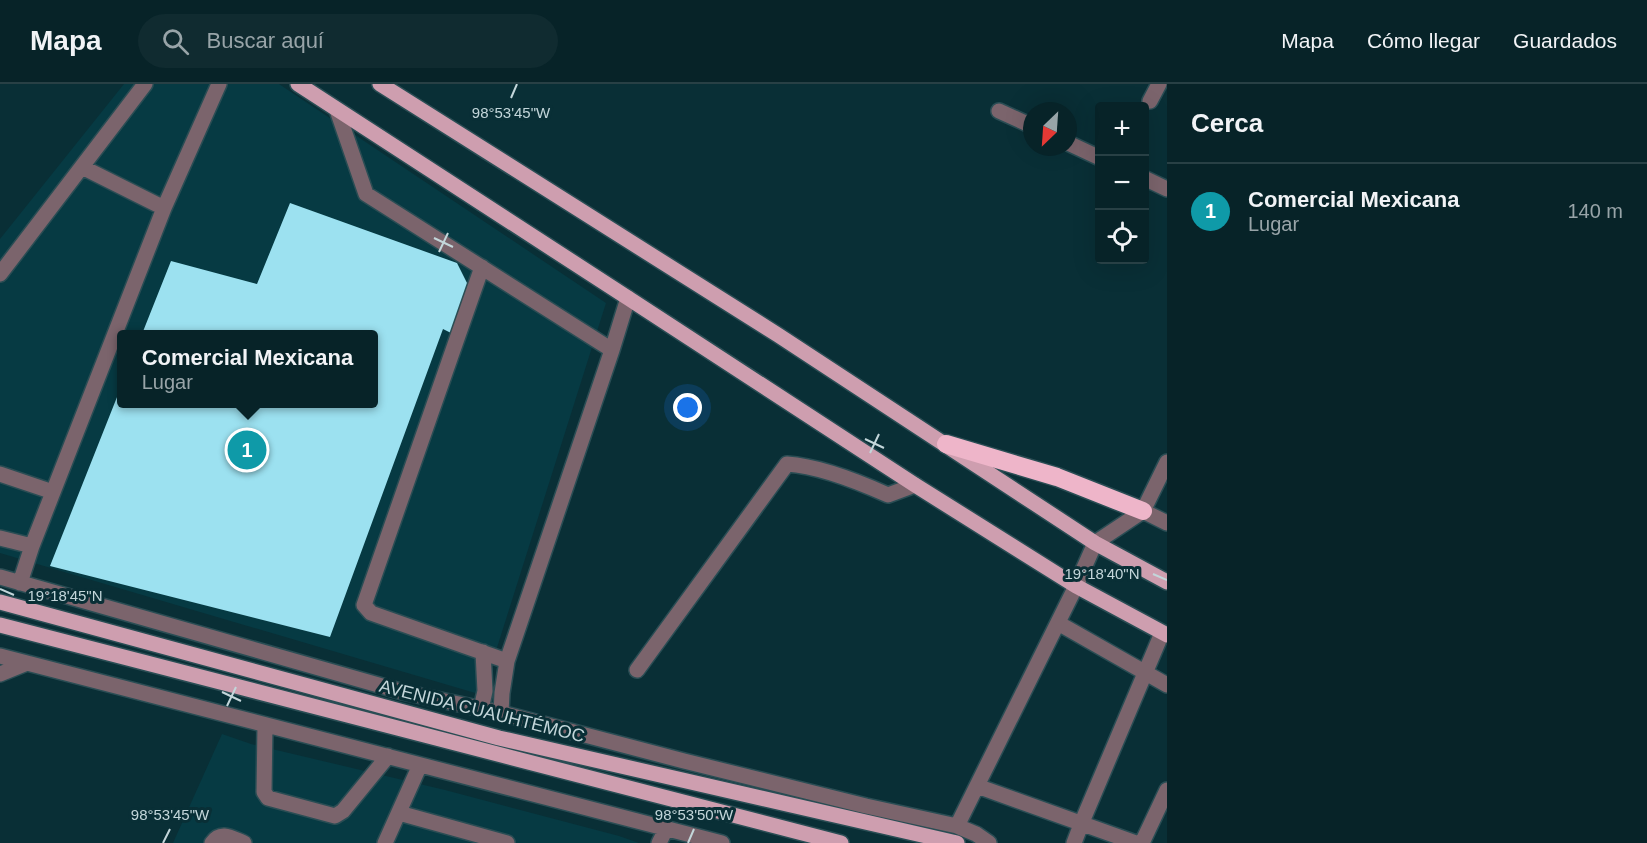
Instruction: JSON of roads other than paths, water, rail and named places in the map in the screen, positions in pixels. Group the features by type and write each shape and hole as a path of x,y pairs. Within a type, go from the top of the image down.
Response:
{"highway":[{"path":"946,444 1058,477 1143,511"}],"main road":[{"path":"298,84 915,485 1076,586 1165,634"},
{"path":"380,84 778,335 1095,543 1167,582"},
{"name":"AVENIDA CUAUHTÉMOC","path":"0,602 499,738 957,843"},
{"name":"AVENIDA CUAUHTÉMOC","path":"0,625 841,843"}],"street":[{"path":"0,274 145,84"},
{"path":"20,583 32,546 164,208 219,84"},
{"path":"1150,101 1159,84"},
{"path":"337,110 366,194 612,350"},
{"path":"999,111 1023,122"},
{"path":"1077,147 1096,156"},
{"path":"82,167 164,208"},
{"path":"1149,180 1167,189"},
{"path":"482,267 364,605 371,613 507,661"},
{"path":"501,713 507,661 628,298"},
{"path":"957,826 1058,623 1095,543 1143,511 1167,462"},
{"path":"637,670 787,465 805,466 871,487 888,495 915,485"},
{"path":"0,474 53,492"},
{"path":"1143,511 1167,523"},
{"path":"0,538 32,546"},
{"path":"0,578 403,692 501,713 695,764 957,826 976,834 989,843"},
{"path":"1058,623 1167,684"},
{"path":"1074,843 1145,672 1165,634"},
{"path":"481,709 485,691 483,652"},
{"path":"0,656 722,843"},
{"path":"0,674 27,663"},
{"path":"485,691 502,693"},
{"path":"265,725 264,792 268,798 335,816 343,811 388,756"},
{"path":"385,843 420,765"},
{"path":"977,786 1137,843"},
{"path":"1142,843 1167,790"},
{"path":"399,813 507,843"},
{"path":"659,843 666,829"},
{"path":"212,843 215,838 221,836 228,836 243,843"}],"place":[{"name":"Comercial Mexicana","path":"247,450"}]}
